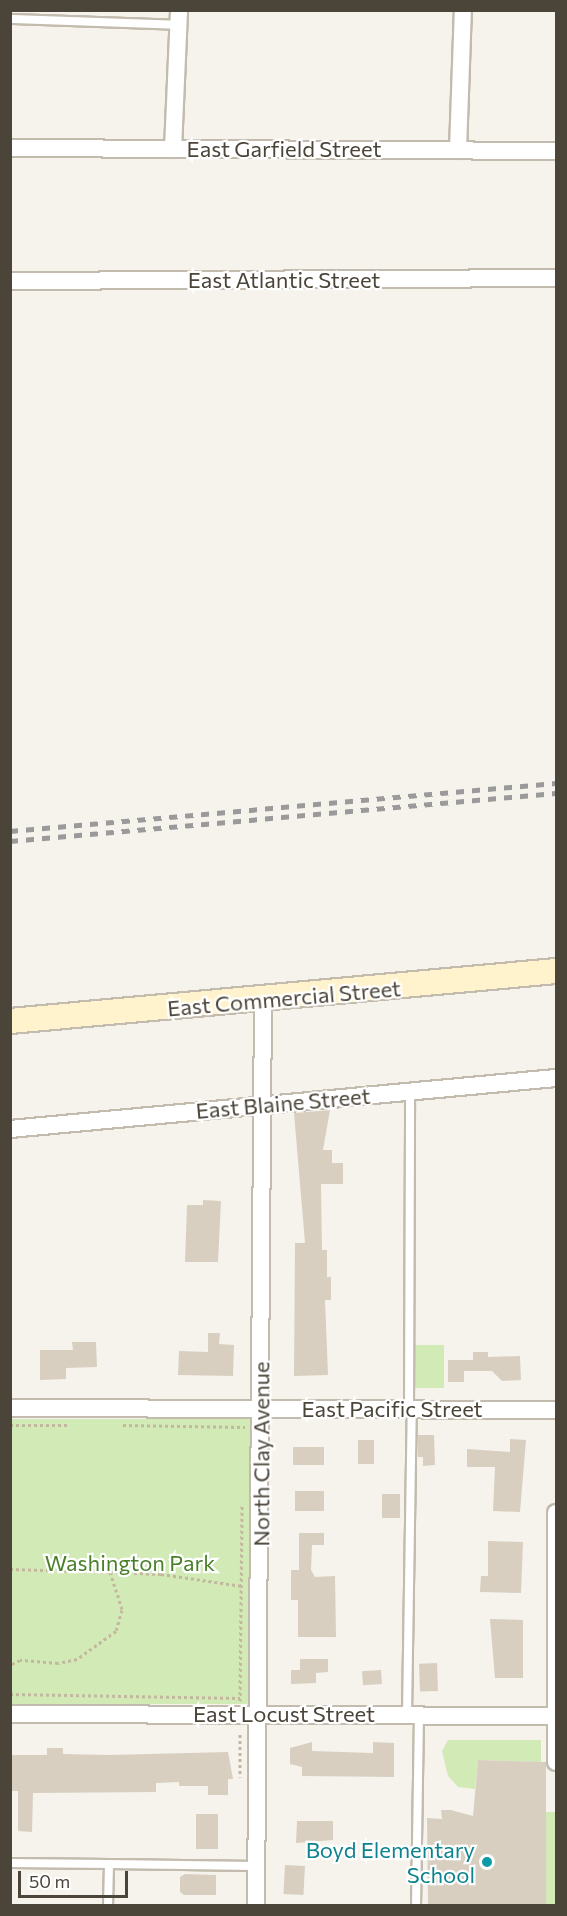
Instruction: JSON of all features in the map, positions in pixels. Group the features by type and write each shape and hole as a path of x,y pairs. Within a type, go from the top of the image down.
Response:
{"street":[{"path":"458,150 463,10"},
{"path":"173,149 179,18"},
{"name":"East Garfield Street","path":"10,148 556,151"},
{"name":"East Atlantic Street","path":"10,282 556,278"},
{"name":"East Commercial Street","path":"10,1022 263,1002 556,971"},
{"name":"North Clay Avenue","path":"256,1905 260,1712 263,1002"},
{"name":"East Blaine Street","path":"10,1129 556,1078"},
{"name":"East Pacific Street","path":"10,1408 556,1410"},
{"path":"556,1513 556,1762"},
{"name":"East Locust Street","path":"10,1714 260,1712 555,1716"}],"lane":[{"path":"10,19 179,18"},
{"path":"410,1091 410,1409 416,1905"},
{"path":"10,1863 256,1866"},
{"path":"108,1905 109,1864"}],"path":[{"path":"243,1421 243,1438"},
{"path":"10,1425 76,1425"},
{"path":"120,1425 250,1427"},
{"path":"240,1706 243,1586 242,1495"},
{"path":"10,1569 182,1576 243,1586"},
{"path":"10,1665 20,1660 71,1661 96,1649 116,1631 122,1610 110,1572"},
{"path":"10,1694 249,1698"}],"green space":[{"path":"413,1345 444,1345 444,1388 413,1388"},
{"name":"Washington Park","path":"11,1419 250,1419 250,1704 11,1704"},
{"path":"448,1740 541,1740 541,1762 478,1760 475,1789 458,1787 448,1776 442,1751"},
{"path":"546,1812 556,1812 556,1905 546,1905"}],"building":[{"path":"330,1110 323,1150 332,1150 332,1163 343,1163 343,1184 321,1184 322,1250 327,1250 327,1277 331,1277 331,1300 325,1300 328,1375 294,1376 295,1243 305,1243 294,1113"},
{"path":"203,1200 221,1201 218,1262 185,1262 187,1205 203,1205"},
{"path":"208,1333 220,1333 219,1344 234,1345 233,1376 178,1375 179,1351 208,1352"},
{"path":"72,1342 96,1342 97,1367 66,1368 66,1379 40,1380 40,1350 73,1350"},
{"path":"473,1352 488,1352 488,1357 520,1356 521,1380 502,1381 492,1371 464,1371 464,1382 448,1382 448,1360 473,1360"},
{"path":"418,1435 434,1435 435,1465 423,1466 423,1457 418,1457"},
{"path":"510,1439 526,1440 520,1512 493,1511 495,1467 467,1467 467,1449 510,1452"},
{"path":"358,1440 374,1440 374,1464 358,1464"},
{"path":"293,1447 324,1447 324,1465 293,1465"},
{"path":"295,1491 324,1491 324,1511 295,1511"},
{"path":"382,1494 400,1494 400,1518 382,1518"},
{"path":"299,1533 324,1533 324,1545 312,1545 311,1570 315,1577 335,1576 336,1637 298,1637 298,1600 291,1600 291,1570 299,1570"},
{"path":"488,1541 523,1542 521,1593 480,1592 481,1576 488,1576"},
{"path":"490,1619 523,1620 523,1678 495,1678"},
{"path":"300,1659 328,1659 328,1672 316,1673 316,1683 291,1684 291,1670 300,1670"},
{"path":"437,1663 438,1691 420,1692 419,1664"},
{"path":"381,1670 382,1684 363,1685 362,1671"},
{"path":"312,1742 312,1751 373,1753 373,1742 394,1743 394,1777 302,1776 302,1767 290,1764 290,1748"},
{"path":"47,1748 63,1748 63,1754 228,1752 233,1779 228,1779 228,1795 208,1795 208,1786 179,1786 179,1782 156,1783 156,1792 33,1793 32,1832 18,1831 18,1791 10,1791 10,1755 47,1755"},
{"name":"Boyd Elementary School","path":"478,1760 546,1762 546,1905 428,1905 427,1818 442,1819 441,1810 451,1810 473,1816"},
{"path":"196,1814 218,1814 218,1849 196,1849"},
{"path":"297,1821 333,1821 333,1840 296,1843"},
{"path":"285,1865 305,1866 303,1895 283,1894"},
{"path":"185,1874 216,1875 216,1895 184,1895 180,1892 180,1877"}],"railway":[{"path":"10,831 556,783"},
{"path":"10,841 556,793"}],"place":[{"name":"Boyd Elementary School","path":"487,1862"}]}
